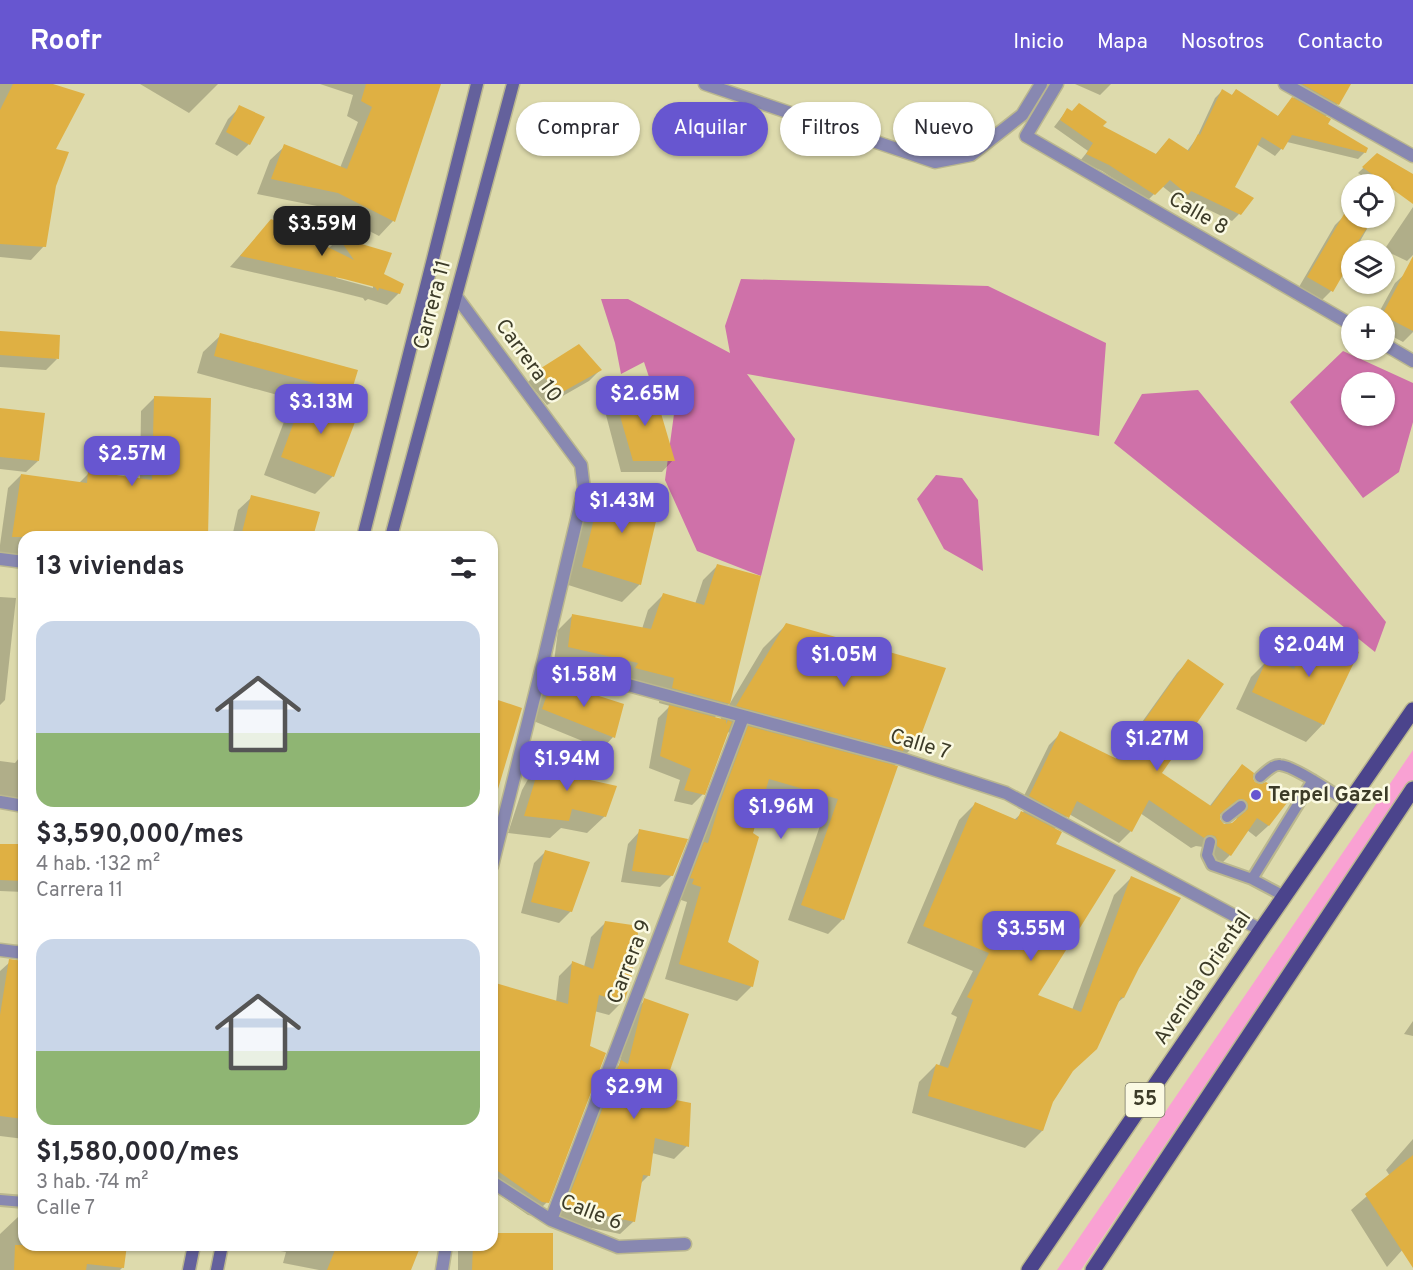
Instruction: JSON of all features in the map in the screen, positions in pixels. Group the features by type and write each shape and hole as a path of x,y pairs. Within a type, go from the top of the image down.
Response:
{"main road":[{"name":"Carrera 11","path":"365,531 477,84"},
{"name":"Carrera 11","path":"392,531 513,84"},
{"name":"Avenida Oriental","path":"1029,1270 1413,710"},
{"name":"55","path":"1093,1270 1413,789"},
{"path":"189,1270 193,1251"},
{"path":"218,1270 221,1251"}],"street":[{"path":"705,84 935,162 971,155 1022,115 1041,84"},
{"name":"Calle 8","path":"1057,84 1026,136 1341,319"},
{"path":"1286,84 1413,156"},
{"name":"Carrera 10","path":"456,296 581,465 584,489 498,842"},
{"path":"1395,350 1413,361"},
{"path":"0,559 18,561"},
{"name":"Calle 7","path":"543,662 902,759 1006,793 1261,930"},
{"name":"Carrera 9","path":"551,1220 743,717"},
{"path":"0,802 18,805"},
{"path":"0,950 18,952"},
{"name":"Calle 6","path":"498,1186 551,1220 618,1247 685,1244"},
{"path":"442,1270 445,1251"}],"lane":[{"path":"1260,777 1275,765 1281,765 1313,780 1349,802"},
{"path":"1252,879 1313,780"},
{"path":"1227,818 1241,806"},
{"path":"1210,842 1207,855 1212,865 1252,879 1284,896"},
{"path":"0,1200 18,1202"}],"shaded area":[{"path":"741,279 988,286 1106,343 1099,436 747,374 795,439 761,576 697,551 665,480 674,414 651,383 644,362 621,374 615,343 601,299 628,299 730,353 725,326"},
{"path":"1341,353 1341,360 1363,360 1389,372 1341,372 1341,426 1395,426 1395,375 1413,383 1413,422 1399,472 1363,498 1290,402"},
{"path":"1198,390 1386,622 1375,652 1114,443 1142,394"},
{"path":"936,475 962,478 978,500 983,571 944,549 917,499"},
{"path":"1413,750 1413,787 1310,938 1208,1081 1081,1270 1057,1270"}],"building":[{"path":"13,84 53,84 85,94 56,149 69,152 56,186 46,247 0,244 0,110"},
{"path":"366,84 441,84 395,222 338,193 271,179 284,144 347,169 372,107 361,101"},
{"path":"1302,84 1351,84 1339,105"},
{"path":"1222,89 1232,95 1236,89 1278,116 1292,97 1331,119 1328,124 1368,148 1366,153 1292,135 1283,150 1262,137 1235,187 1254,198 1241,215 1191,191 1188,195 1170,180 1155,195 1109,165 1086,154 1093,143 1060,120 1067,108 1072,111 1079,103 1107,122 1103,126 1156,154 1169,138 1189,151 1198,134 1200,135"},
{"path":"239,105 265,117 250,145 226,132"},
{"path":"1377,153 1413,174 1413,204 1395,191 1395,174 1372,174 1362,167"},
{"path":"271,219 354,260 338,237 392,253 384,274 404,284 400,294 379,288 378,291 375,287 344,279 240,256"},
{"path":"1341,219 1341,228 1367,228 1359,240 1341,240 1341,278 1333,292 1307,277"},
{"path":"1413,256 1413,331 1395,322 1395,306 1387,306"},
{"path":"0,331 60,335 59,359 0,355"},
{"path":"220,333 358,370 351,393 214,356"},
{"path":"579,344 602,370 559,394 538,370"},
{"path":"653,386 675,461 633,461 616,402"},
{"path":"154,396 211,398 208,531 18,531 18,537 12,537 21,474 87,483 88,471 152,480"},
{"path":"302,400 349,401 348,405 360,409 334,477 281,457"},
{"path":"0,408 45,413 39,461 0,457"},
{"path":"603,483 661,500 641,585 582,567"},
{"path":"251,495 320,512 315,531 242,531"},
{"path":"717,564 761,576 730,704 672,688 674,678 635,668 638,663 568,647 572,614 651,629 663,593 704,605"},
{"path":"786,623 946,668 917,746 906,743 903,751 736,706"},
{"path":"1312,630 1359,652 1324,725 1252,692 1268,657 1294,669"},
{"path":"1188,659 1224,684 1162,773 1211,806 1242,764 1254,773 1255,782 1261,784 1266,782 1290,799 1269,826 1257,818 1231,856 1217,846 1215,836 1208,835 1204,838 1149,800 1132,832 1077,801 1069,818 1029,796 1060,731 1119,760 1122,752","holes":["1239,799 1247,802 1248,809 1232,823 1224,824 1220,819 1220,814"]},
{"path":"552,681 624,704 615,738 542,709"},
{"path":"498,700 522,708 498,789"},
{"path":"669,705 726,720 726,724 728,720 732,722 705,795 684,790 691,769 660,756"},
{"path":"748,726 898,766 844,920 801,905 838,799 769,779 753,833 759,837 728,942 759,961 753,987 679,964 701,887 692,884 694,879 690,878 704,842 708,843 720,802"},
{"path":"548,755 577,761 572,776 617,786 606,817 572,809 569,821 524,816 538,771"},
{"path":"975,802 1017,820 1021,811 1062,832 1056,844 1116,870 1038,995 1081,1012 1131,876 1181,898 1139,968 1124,998 1121,997 1097,1049 1073,1071 1053,1102 1043,1131 928,1096 936,1064 948,1068 973,1000 967,997 989,953 923,926"},
{"path":"639,829 688,839 673,876 632,871"},
{"path":"0,844 18,844 18,881 0,880"},
{"path":"545,850 590,862 572,912 531,902"},
{"path":"605,921 639,926 631,981 624,1002 599,995 590,1046 606,1053 549,1203 542,1202 498,1171 498,984 568,1004 572,961 593,969"},
{"path":"9,959 18,960 18,1118 0,1116 0,1015"},
{"path":"644,998 689,1014 661,1097 691,1103 689,1147 655,1138 650,1176 643,1175 635,1222 565,1207 621,1060 628,1064"},
{"path":"1413,1155 1413,1268 1365,1194"},
{"path":"498,1233 553,1233 553,1270 472,1270 473,1251 498,1251"},
{"path":"15,1245 18,1245 18,1251 126,1251 124,1268 87,1264 86,1270 14,1270"},
{"path":"335,1251 419,1251 411,1270 327,1270"}],"place":[{"name":"Terpel Gazel","path":"1256,795"}]}
